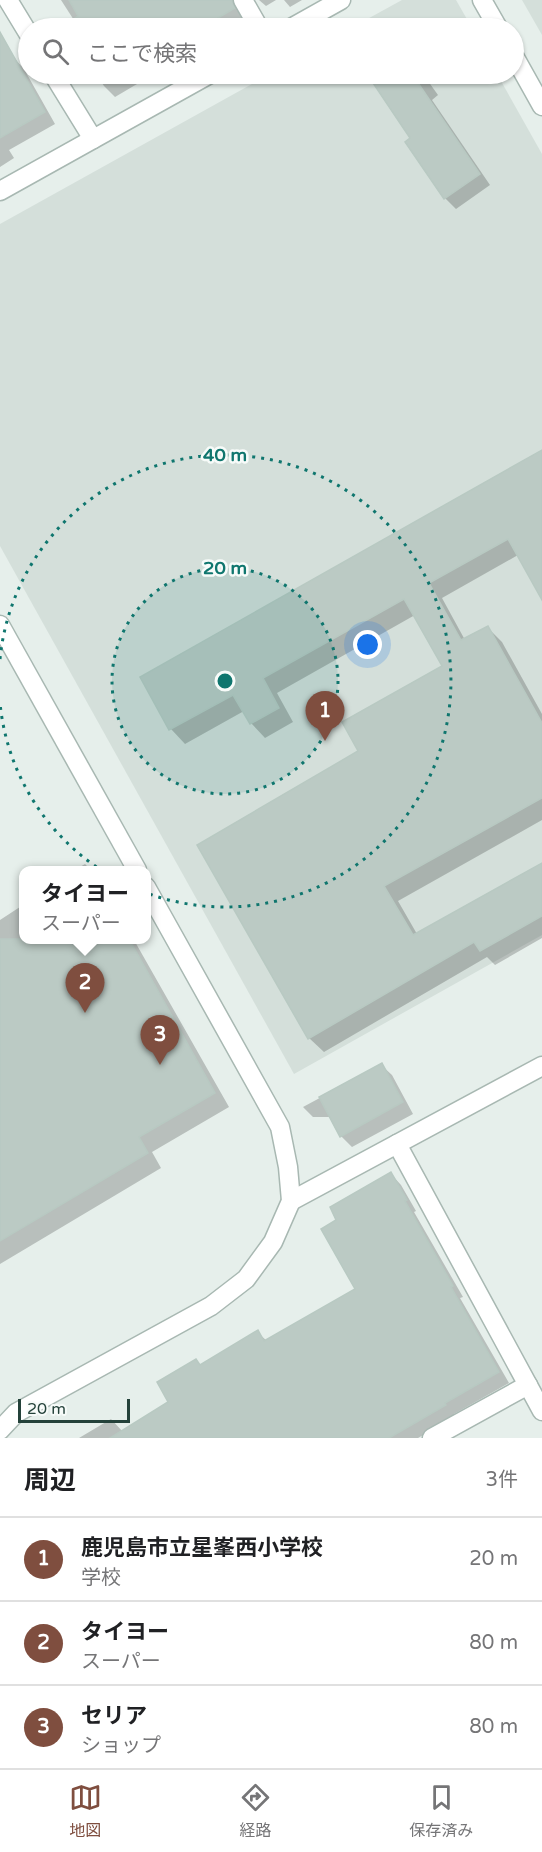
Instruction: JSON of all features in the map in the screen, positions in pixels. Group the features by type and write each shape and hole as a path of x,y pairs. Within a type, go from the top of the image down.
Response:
{"street":[{"path":"8,0 19,18"},
{"path":"243,0 253,18"},
{"path":"309,18 341,0"},
{"path":"482,0 492,18"},
{"path":"524,75 542,106"},
{"path":"59,84 93,139"},
{"path":"0,191 192,84"},
{"path":"0,625 135,866"},
{"path":"0,1430 16,1413 211,1306 246,1279 273,1242 291,1201 288,1167 280,1127 151,894"},
{"path":"291,1201 542,1066"},
{"path":"397,1144 542,1411"},
{"path":"432,1438 528,1385"}],"shaded area":[{"path":"402,0 456,0 466,18 369,18"},
{"path":"522,0 542,0 542,35"},
{"path":"252,84 503,84 542,154 542,935 294,1074 0,546 0,224"}],"building":[{"path":"69,0 232,0 235,8 218,18 75,18 78,16"},
{"path":"0,32 18,64 18,84 29,84 45,112 0,138"},
{"path":"374,84 419,84 480,174 444,199 405,142 410,138"},
{"path":"542,450 542,600 508,539 429,583 461,640 488,626 542,723 542,798 384,886 413,935 542,863 542,916 480,951 474,942 308,1039 197,845 358,751 342,722 442,666 404,599 263,678 279,708 250,724 233,695 169,730 140,677"},
{"path":"0,939 19,939 19,944 132,944 215,1093 139,1137 148,1153 0,1241"},
{"path":"382,1063 403,1102 340,1137 319,1097"},
{"path":"391,1172 453,1286 451,1287 499,1372 389,1438 110,1438 168,1402 157,1382 196,1359 200,1365 258,1330 264,1341 355,1289 321,1229 336,1220 330,1207"}],"place":[{"name":"鹿児島市立星峯西小学校","path":"325,741"},
{"name":"タイヨー","path":"85,1013"},
{"name":"セリア","path":"160,1065"}]}
